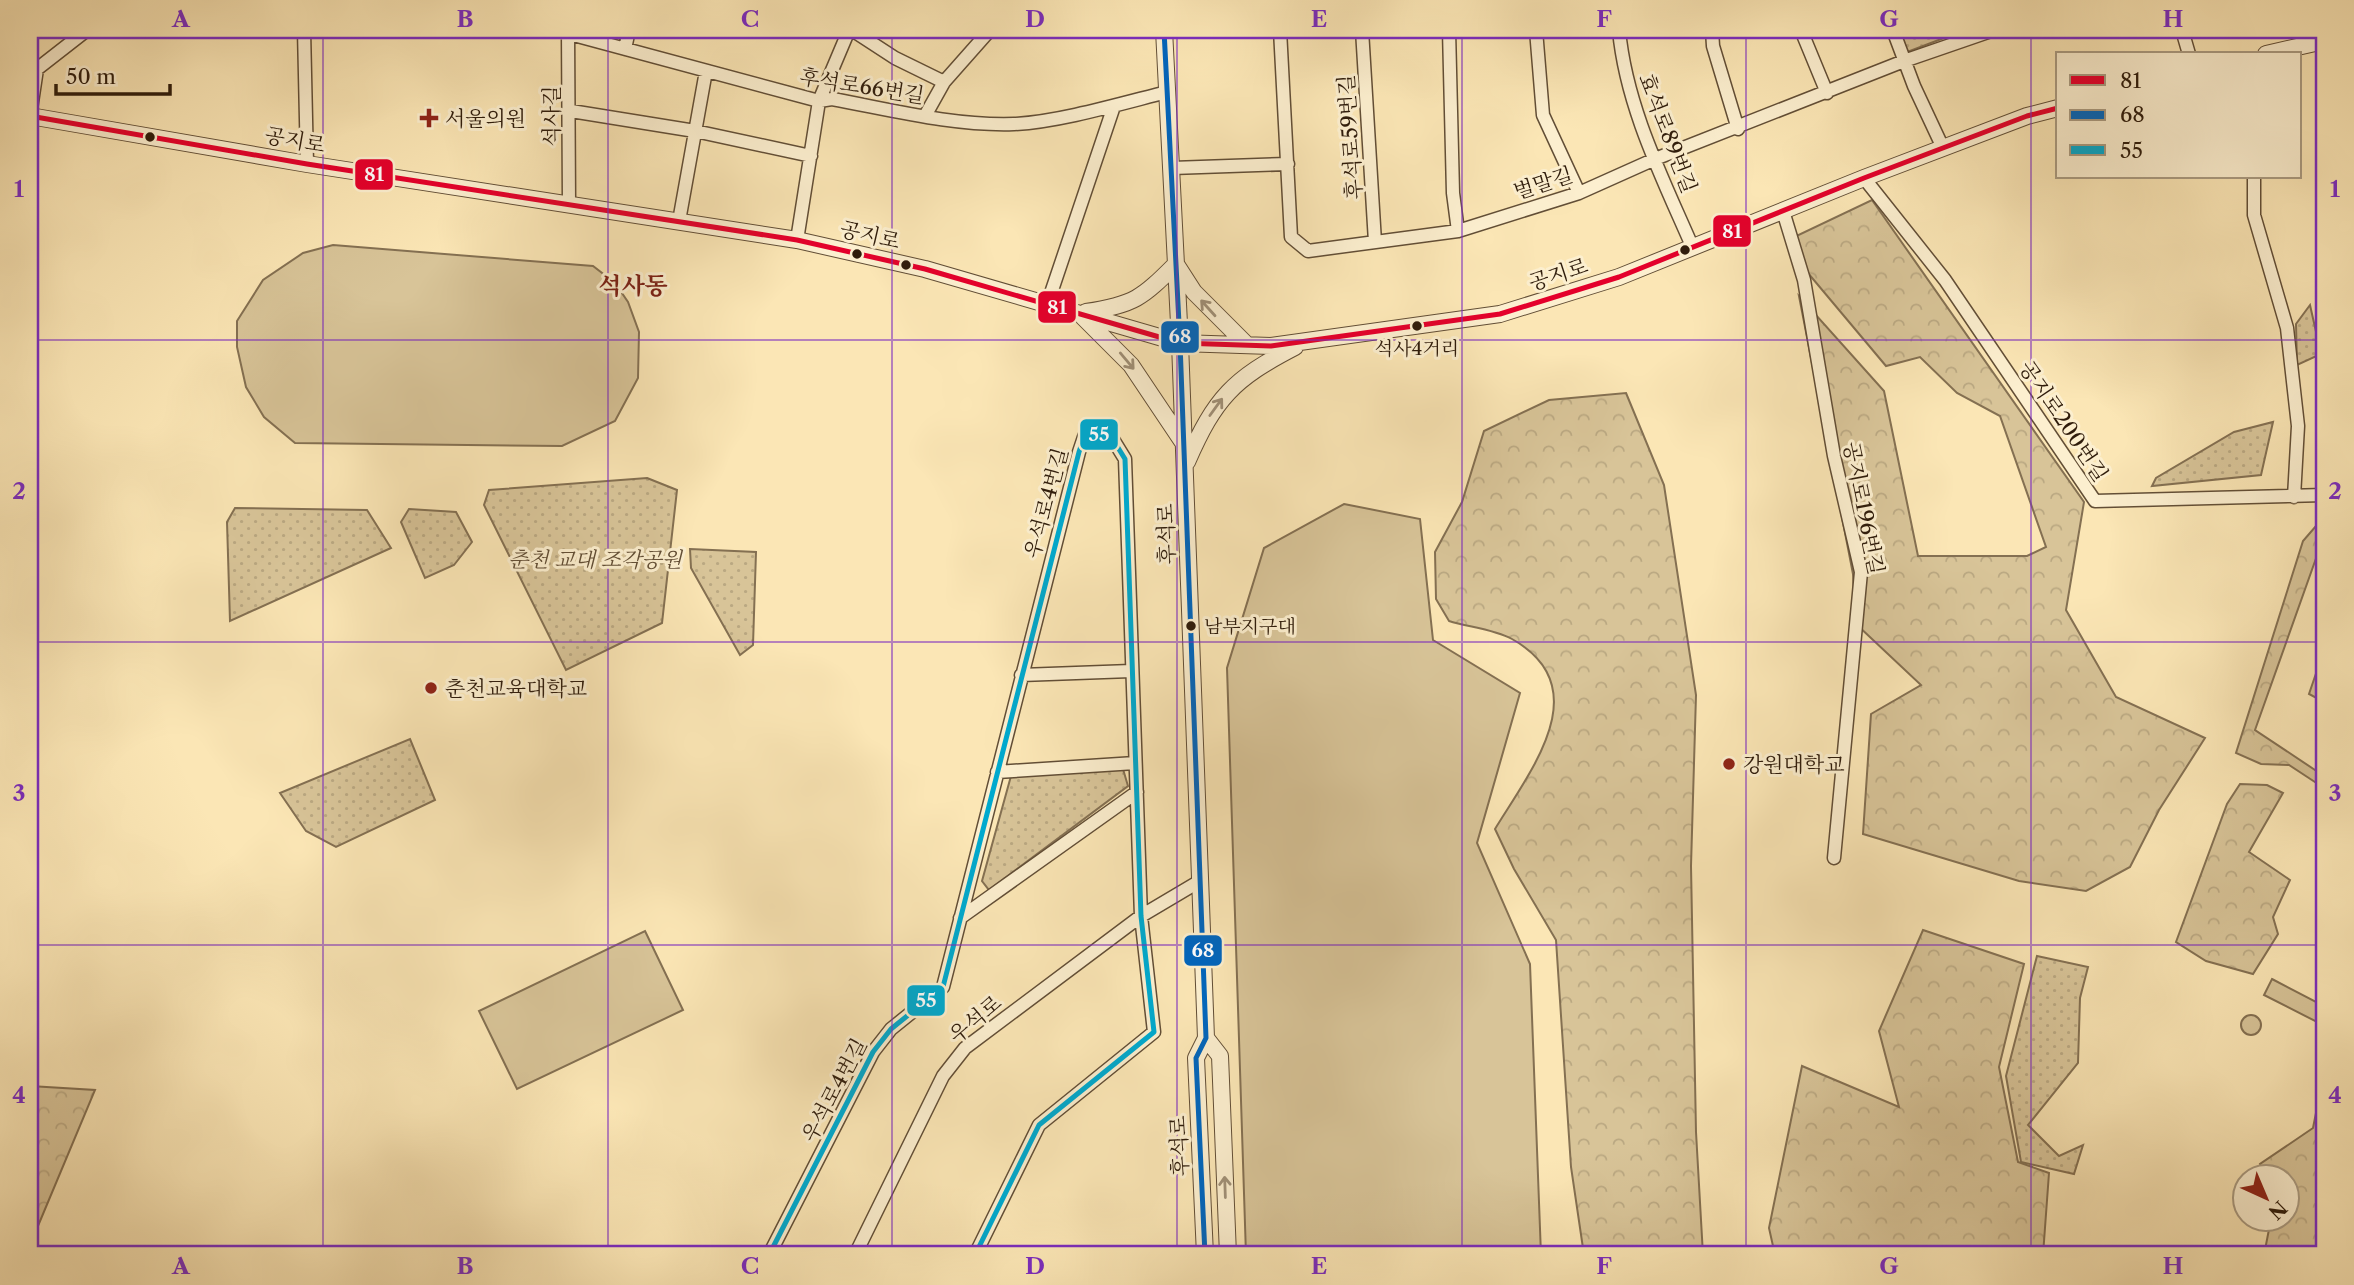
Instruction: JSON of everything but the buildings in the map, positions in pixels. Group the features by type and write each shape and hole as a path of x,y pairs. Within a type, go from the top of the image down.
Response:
{"street":[{"path":"30,116 37,69 87,30"},
{"path":"304,30 307,164"},
{"path":"625,49 629,30"},
{"path":"797,240 819,102 850,30 895,58 944,82"},
{"name":"후석로","path":"1164,30 1177,264 1206,1038 1196,1058 1205,1255"},
{"name":"벌말길","path":"1280,30 1291,237 1308,251 1458,231 1579,193 1655,159 1738,129 1904,61 1994,30"},
{"name":"후석로59번길","path":"1362,30 1375,242"},
{"path":"1449,30 1453,193 1458,231"},
{"path":"1536,30 1543,115 1579,193"},
{"name":"효석로89번길","path":"1619,30 1623,68 1655,159 1692,246"},
{"path":"1712,30 1713,46 1738,129"},
{"path":"1801,30 1826,93"},
{"path":"1892,30 1943,148"},
{"path":"2182,30 2188,52"},
{"name":"후석로66번길","path":"564,31 819,102 832,99 925,116 1015,124 1114,106 1167,92"},
{"name":"석사길","path":"564,31 571,111 569,202"},
{"path":"925,116 944,82 984,32"},
{"path":"2275,52 2324,41"},
{"path":"679,220 706,71"},
{"path":"1047,304 1114,106"},
{"name":"공지로","path":"30,116 307,164 569,202 797,240 925,269 1180,343 1247,345 1306,342 1500,314 1619,277 1864,178 2027,116 2056,109"},
{"path":"571,111 695,131 811,156"},
{"path":"1172,168 1288,164"},
{"name":"공지로200번길","path":"1864,178 1945,280 2095,501 2324,495"},
{"path":"2254,178 2254,215 2287,328 2298,426 2294,497"},
{"name":"공지로196번길","path":"1783,211 1804,280 1834,456 1861,572 1834,858"},
{"path":"1078,313 1124,306 1152,289 1177,264 1194,292 1247,345"},
{"path":"1078,313 1112,343 1131,365 1184,443"},
{"path":"1185,467 1204,424 1242,377 1306,342"},
{"name":"우석로4번길","path":"769,1255 873,1052 891,1028 943,987 1079,452 1084,437 1109,433 1125,459 1141,916 1154,1032 1039,1125 975,1255"},
{"path":"1021,675 1131,671"},
{"path":"997,772 1135,763"},
{"path":"960,918 1137,792"},
{"name":"우석로","path":"855,1255 943,1076 965,1048 1141,916 1200,881"},
{"name":"후석로","path":"1206,1038 1220,1056 1228,1255"}],"green space":[{"path":"1895,30 1965,30 1902,54"},
{"path":"1872,200 2084,502 2066,610 2116,697 2205,738 2159,810 2130,867 2086,891 2019,881 1863,834 1871,714 1921,685 1855,623 1853,574 1799,296 1884,391 1918,556 2027,556 2046,547 2000,416 1957,393 1920,357 1886,366 1797,260 1790,239"},
{"path":"333,245 593,266 615,283 628,302 639,332 638,378 615,421 562,446 295,443 264,417 246,387 237,347 237,321 263,280 303,253"},
{"path":"2310,305 2321,354 2297,365 2296,324"},
{"path":"1626,393 1664,485 1696,695 1691,866 1696,1132 1703,1255 1584,1255 1571,1167 1556,940 1514,869 1495,829 1539,756 1549,730 1554,705 1551,681 1537,659 1512,639 1489,630 1449,621 1436,599 1435,552 1462,502 1484,431 1549,400"},
{"path":"2273,422 2261,475 2152,486 2156,478 2234,432"},
{"name":"춘천 교대 조각공원","path":"647,478 677,490 662,623 566,670 484,505 489,490"},
{"path":"1344,504 1420,519 1433,640 1520,693 1477,843 1530,964 1541,1255 1246,1255 1227,668 1264,548"},
{"path":"235,508 367,510 391,548 230,621 227,522"},
{"path":"409,509 456,512 472,542 454,565 425,578 401,522"},
{"path":"2322,519 2324,548 2319,550 2255,730 2324,776 2324,788 2289,765 2261,764 2236,753 2303,541"},
{"path":"690,549 756,552 753,645 740,655 691,568"},
{"path":"2324,650 2324,702 2309,694"},
{"path":"410,739 435,800 336,847 306,831 280,793"},
{"path":"1123,769 1128,786 989,890 982,881 1011,776"},
{"path":"2240,784 2267,785 2283,793 2249,852 2290,880 2273,917 2278,934 2253,974 2206,961 2176,942 2227,804"},
{"path":"1923,930 2024,964 1999,1067 2018,1162 2049,1173 2043,1255 1775,1255 1769,1228 1802,1066 1899,1107 1879,1031"},
{"path":"645,931 683,1010 517,1089 479,1011"},
{"path":"2037,956 2088,967 2080,998 2078,1063 2028,1125 2059,1156 2083,1145 2074,1174 2021,1162 2006,1076"},
{"path":"2272,979 2324,1006 2323,1025 2264,995"},
{"path":"2251,1015 2258,1018 2261,1025 2258,1032 2251,1035 2244,1032 2241,1025 2244,1018"},
{"path":"30,1086 95,1090 30,1245"},
{"path":"2324,1087 2324,1255 2264,1255 2268,1232 2302,1232 2302,1162 2263,1162 2313,1128 2320,1093"}],"transit line":[{"name":"68","path":"1164,30 1180,343 1206,1038 1196,1058 1205,1255"},
{"name":"81","path":"30,116 307,164 797,240 925,269 1180,343 1271,346 1500,314 1619,277 1864,178 2027,116 2056,109"},
{"name":"55","path":"769,1255 873,1052 891,1029 943,987 1079,452 1084,437 1109,433 1125,459 1141,916 1154,1032 1039,1125 975,1255"}],"place":[{"name":"서울의원","path":"429,118"},
{"name":"석사4거리","path":"1417,326"},
{"name":"남부지구대","path":"1191,626"},
{"name":"춘천교육대학교","path":"431,688"},
{"name":"강원대학교","path":"1729,764"}],"district":[{"name":"석사동","path":"633,285"}]}
